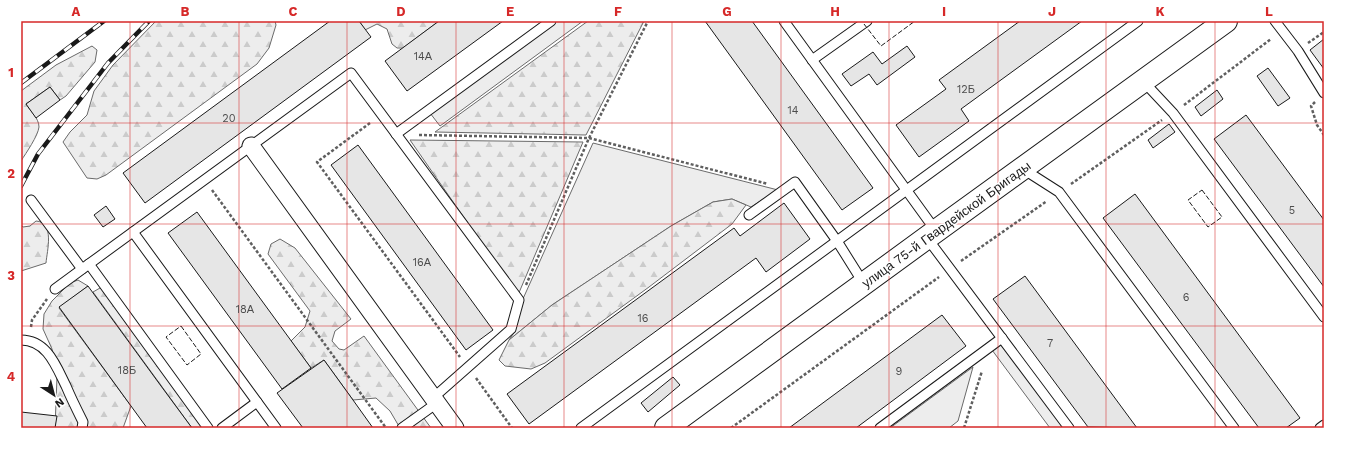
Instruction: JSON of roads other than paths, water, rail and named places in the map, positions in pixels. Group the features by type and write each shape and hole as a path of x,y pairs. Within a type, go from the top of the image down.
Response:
{"main road":[{"name":"улица 75-й Гвардейской Бригады","path":"666,428 1226,21"}],"street":[{"path":"251,146 455,428"}],"lane":[{"path":"396,134 551,21"},
{"path":"784,21 906,190 951,269 1069,428"},
{"path":"812,60 866,21"},
{"path":"581,428 1138,21"},
{"path":"1275,21 1298,51 1322,96"},
{"path":"55,289 351,73 519,300 511,329 435,400 402,428"},
{"path":"1143,81 1173,113 1324,317"},
{"path":"1022,168 1059,192 1234,428"},
{"path":"750,215 795,182 837,241 864,284"},
{"path":"31,200 86,267 208,428"},
{"path":"133,232 276,428"},
{"path":"880,428 1002,338"},
{"path":"25,340 43,348 54,360 83,422 82,428"},
{"path":"222,428 257,402"},
{"path":"1320,428 1324,425"}],"railway":[{"path":"21,83 104,21"},
{"path":"21,186 38,154 108,63 149,21"}]}
